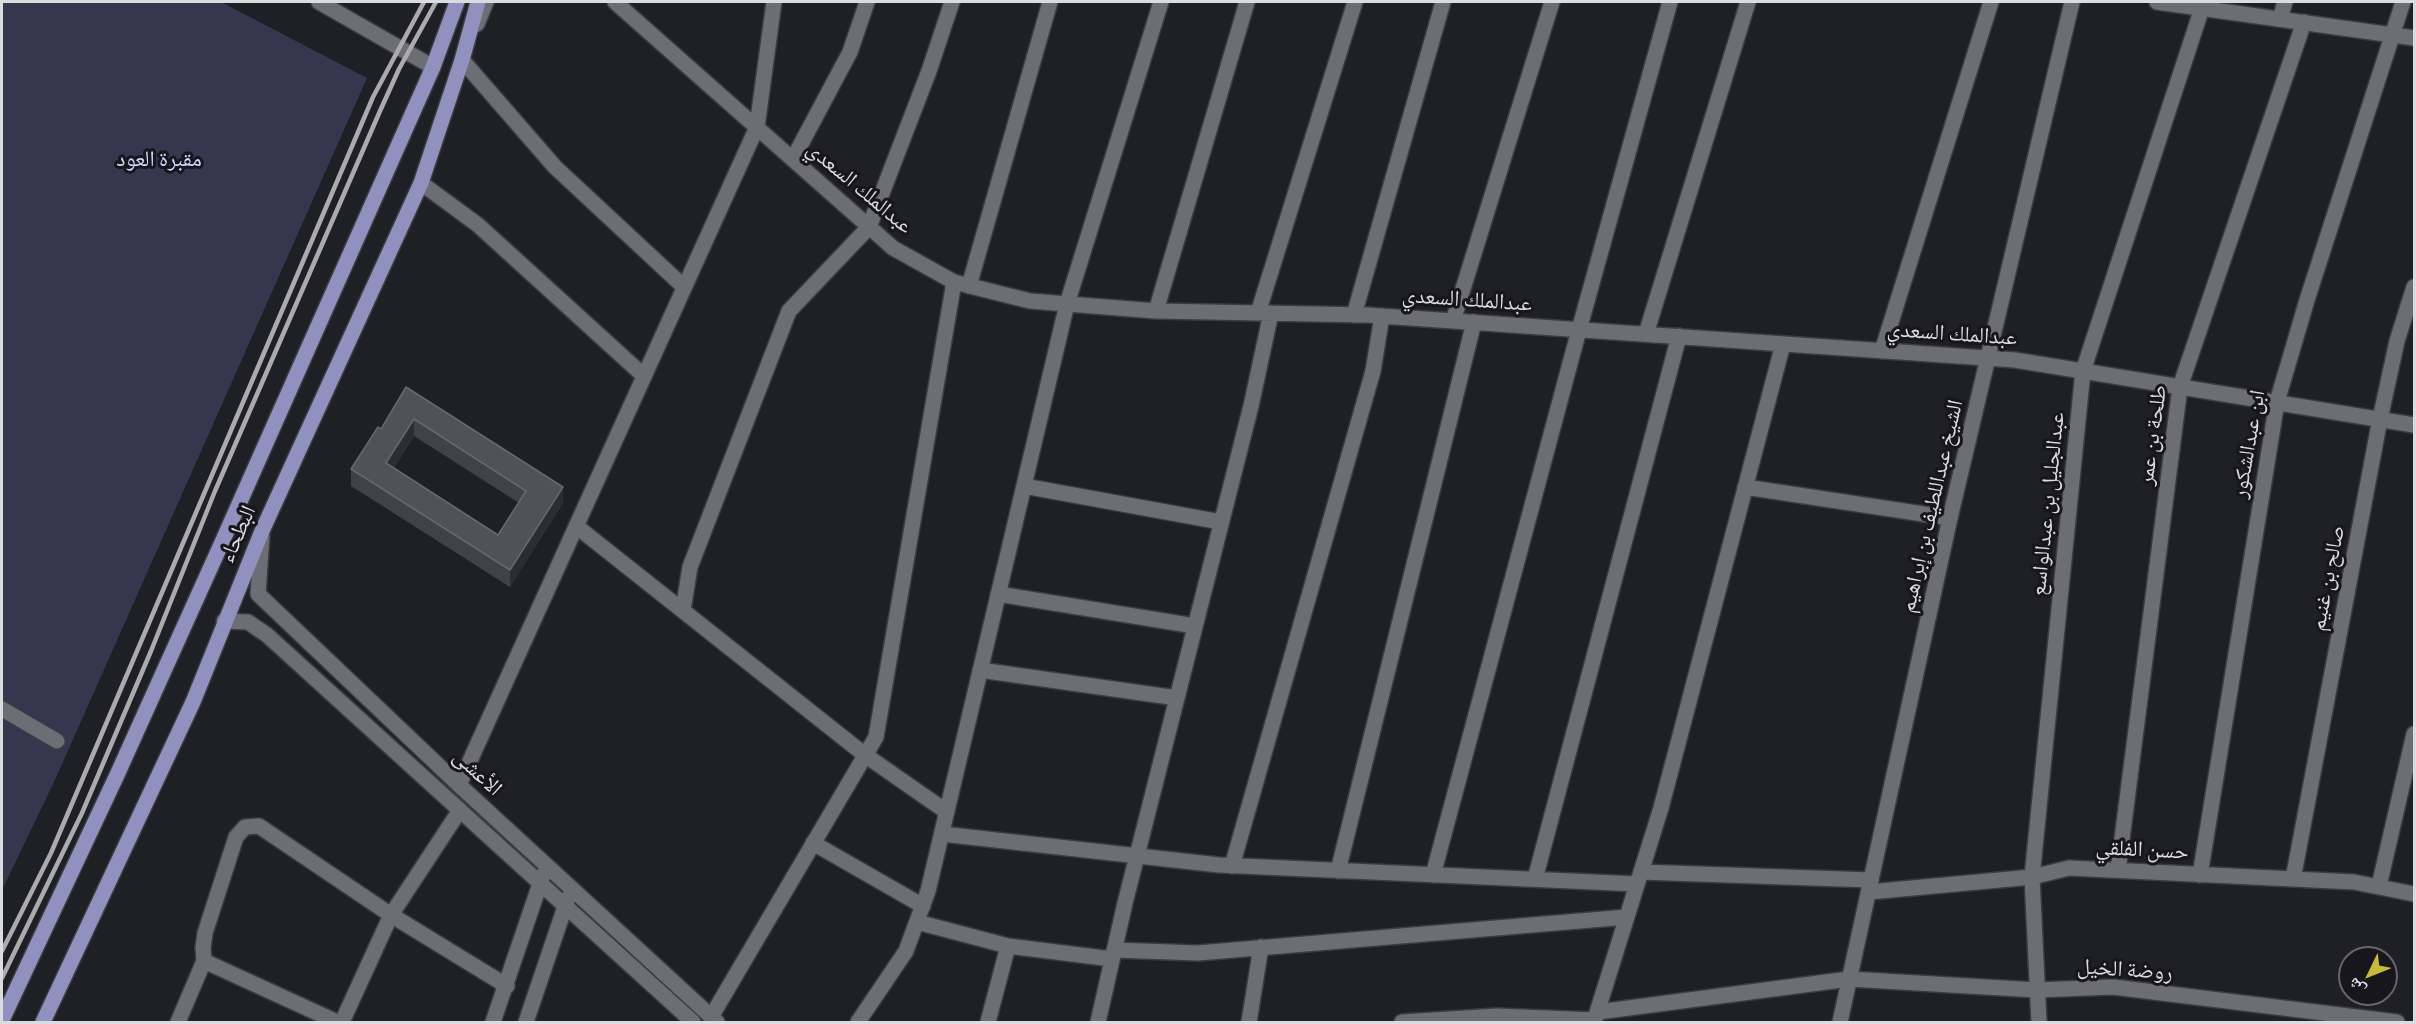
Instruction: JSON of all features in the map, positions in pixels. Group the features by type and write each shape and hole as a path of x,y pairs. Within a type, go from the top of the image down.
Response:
{"main road":[{"name":"البطحاء","path":"2,1020 117,775 433,67 458,2"},
{"name":"البطحاء","path":"43,1023 193,702 262,531 421,183 462,60 478,2"}],"street":[{"path":"319,2 433,67"},
{"name":"البطحاء","path":"462,60 486,2"},
{"name":"عبدالملك السعدي","path":"615,2 893,248 954,282 1030,301 1156,311 1382,316 2015,360 2415,425"},
{"path":"459,785 757,127 774,2"},
{"path":"793,159 850,52 867,2"},
{"path":"683,610 690,567 789,311 870,227 929,71 952,2"},
{"path":"969,286 1050,2"},
{"path":"858,1023 906,951 923,906 1067,304 1161,2"},
{"path":"1156,311 1246,2"},
{"path":"1098,1023 1137,854 1251,406 1264,313 1355,2"},
{"path":"1354,315 1443,2"},
{"path":"1453,321 1552,2"},
{"path":"1432,875 1670,2"},
{"path":"1646,334 1748,2"},
{"path":"1882,351 1991,2"},
{"name":"الشيخ عبداللطيف بن إبراهيم","path":"1840,1023 1950,518 2072,2"},
{"path":"2157,2 2180,3 2415,38"},
{"path":"2280,19 2285,2"},
{"name":"ابن عبدالشكور","path":"2200,874 2277,402 2307,300 2403,2"},
{"name":"عبدالجليل بن عبدالواسع","path":"2039,1023 2032,877 2083,371 2202,8"},
{"name":"طلحة بن عمر","path":"2118,870 2180,387 2304,22"},
{"path":"462,60 555,167 684,286"},
{"path":"421,183 478,225 644,376"},
{"path":"714,1020 813,843 876,737 954,282"},
{"name":"صالح بن غنيم","path":"2293,879 2380,419 2397,341 2415,287"},
{"path":"1232,866 1373,371 1382,316"},
{"path":"1338,871 1474,322"},
{"path":"1535,879 1679,336"},
{"path":"1596,1018 1664,796 1784,344"},
{"path":"1024,486 1221,522"},
{"path":"1745,487 1950,518"},
{"path":"576,526 865,755 947,812"},
{"name":"الأعشى","path":"262,531 258,594 459,785 714,1020"},
{"path":"998,594 1195,626"},
{"name":"الأعشى","path":"224,621 249,622 267,635 693,1023"},
{"path":"980,670 1177,698"},
{"path":"2,709 57,741"},
{"path":"2379,886 2415,734"},
{"path":"204,961 340,1023 391,915 460,810"},
{"path":"178,1023 204,961 205,933 236,837 245,827 259,826 391,915 507,986"},
{"name":"حسن الفلقي","path":"942,834 1232,866 1432,875 1535,879 1639,878 1870,886 2032,877 2069,868 2354,882 2415,894"},
{"path":"813,843 923,906"},
{"path":"493,1023 546,865"},
{"path":"526,1023 571,888"},
{"path":"917,922 1008,946 1113,954 1198,953 1627,917"},
{"path":"988,1023 1008,946"},
{"path":"1249,1023 1261,947"},
{"name":"روضة الخيل","path":"1402,1023 1497,1016 1596,1018 1850,979 2037,990 2113,987 2397,1023"}],"green space":[{"name":"مقبرة العود","path":"2,2 221,2 367,78 54,782 2,890"}],"building":[{"path":"406,387 563,487 510,570 351,469 378,427 381,429","holes":["414,419 526,491 498,535 386,463"]}],"railway":[{"path":"2,951 51,853 373,97 424,2"},
{"path":"2,978 82,813 151,651 215,491 380,111 399,69 436,2"}]}
